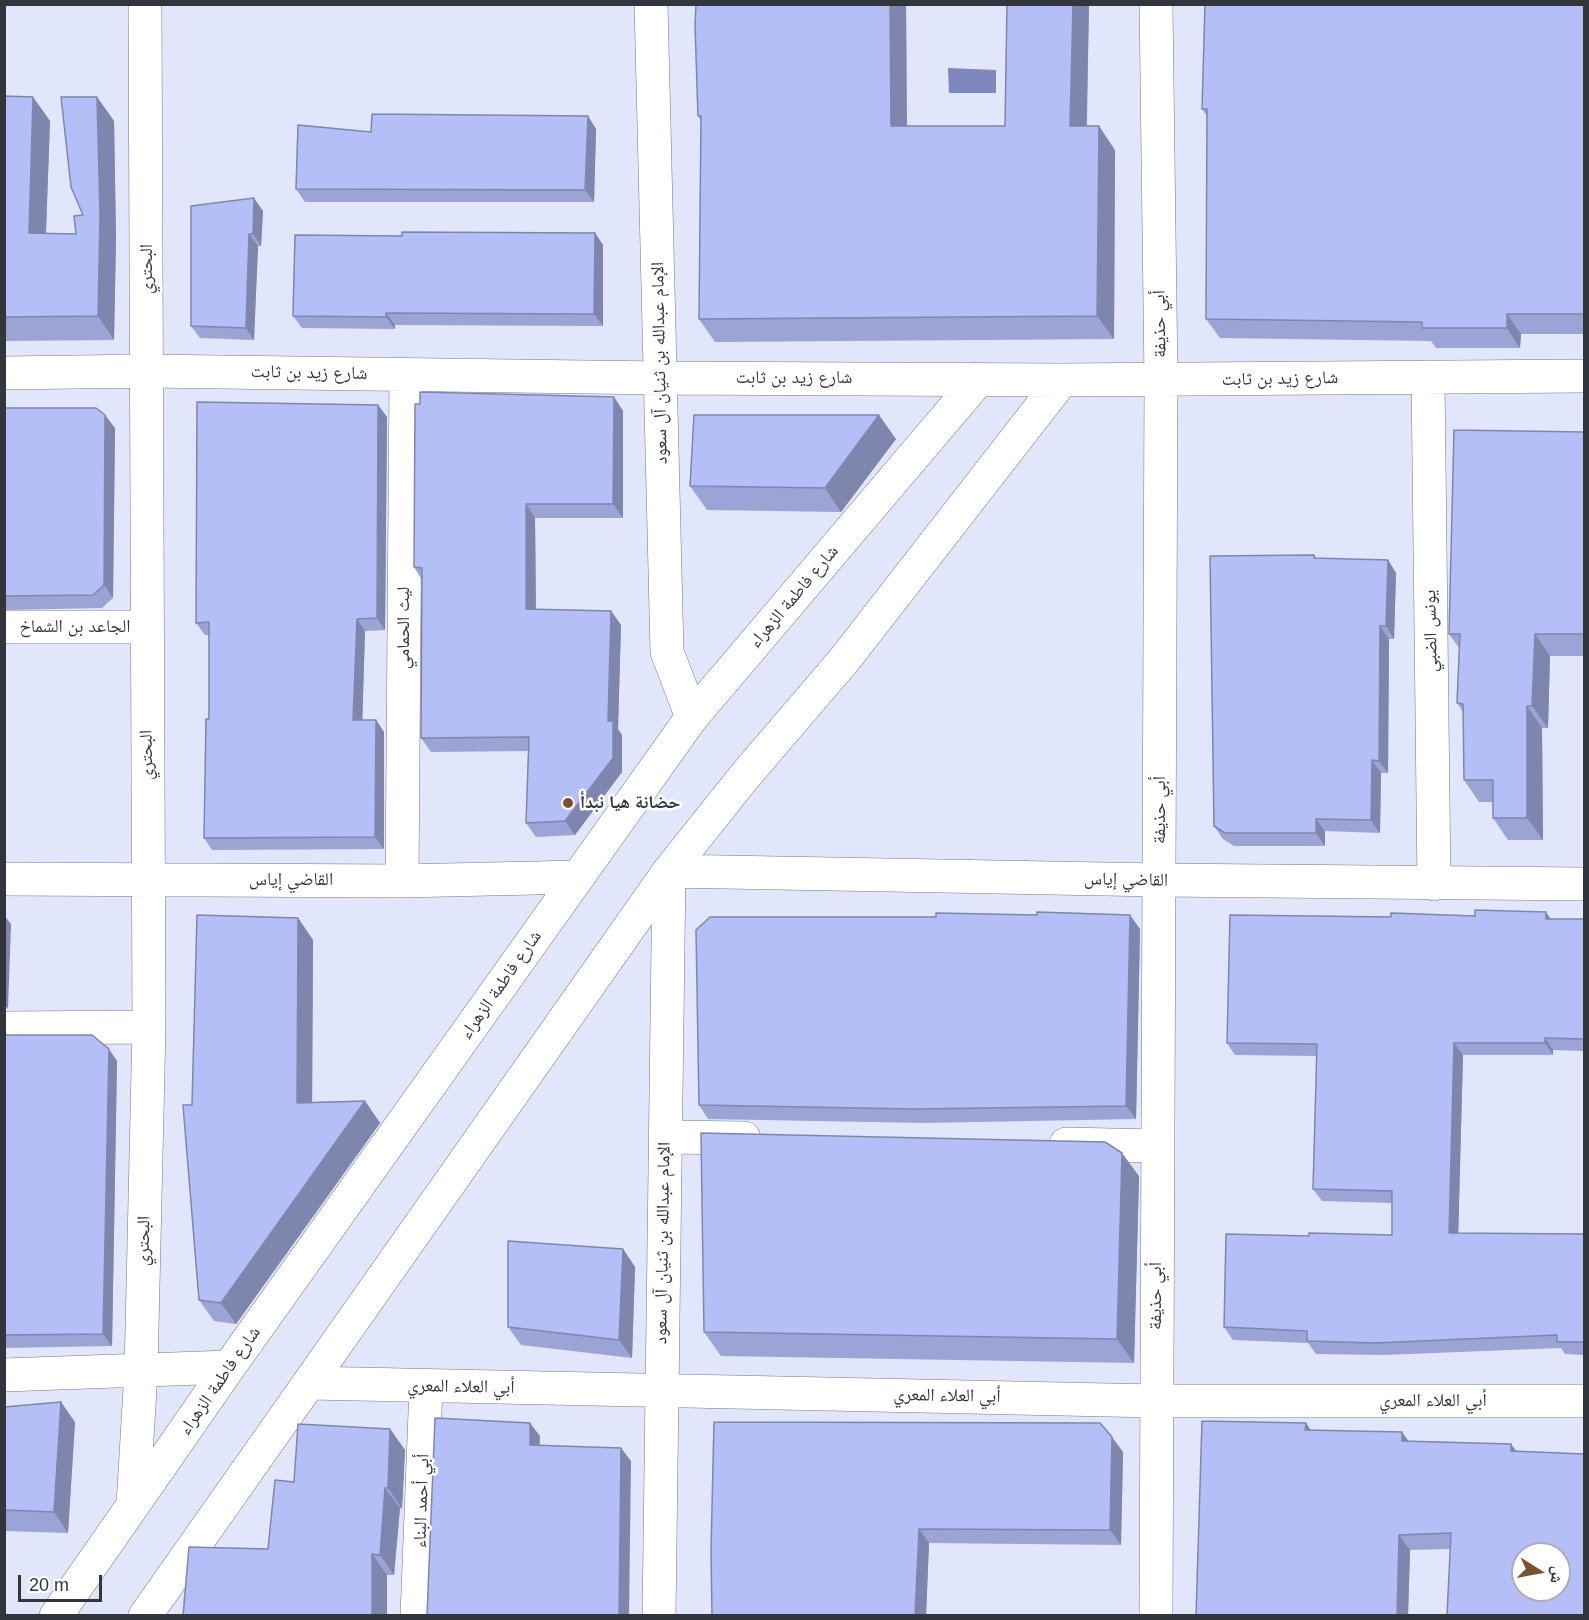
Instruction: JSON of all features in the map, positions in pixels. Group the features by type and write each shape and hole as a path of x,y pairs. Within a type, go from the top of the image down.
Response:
{"street":[{"name":"البحتري","path":"133,1506 141,1372 149,1027 145,4"},
{"name":"الإمام عبدالله بن ثنيان آل سعود","path":"651,4 667,652 692,717"},
{"name":"أبي حذيفة","path":"1156,4 1161,380 1156,1616"},
{"name":"شارع زيد بن ثابت","path":"4,373 148,371 660,378 1062,380 1584,376"},
{"name":"ليث الحمامي","path":"402,881 406,375"},
{"name":"يونس الضبي","path":"1428,377 1434,884"},
{"name":"شارع فاطمة الزهراء","path":"56,1616 229,1367 692,717 979,379"},
{"path":"153,1610 669,872 744,777 845,659 1062,380"},
{"name":"الجاعد بن الشماخ","path":"4,627 146,627"},
{"name":"الإمام عبدالله بن ثنيان آل سعود","path":"659,1616 669,872"},
{"name":"القاضي إياس","path":"669,872 1434,884 1584,884"},
{"name":"القاضي إياس","path":"4,879 402,881 578,877"},
{"path":"4,1028 149,1027"},
{"path":"665,1137 770,1139"},
{"path":"1040,1144 1157,1146"},
{"path":"4,1375 141,1372 229,1367"},
{"name":"أبي العلاء المعري","path":"310,1383 1156,1401 1584,1401"},
{"name":"أبي أحمد البناء","path":"417,1616 426,1387"}],"water":[{"path":"948,68 996,70 996,93 949,93"}],"building":[{"path":"696,4 890,4 891,126 1005,126 1007,4 1073,4 1070,126 1099,126 1097,316 699,319 701,116 698,116"},
{"path":"1205,4 1584,4 1584,314 1507,314 1507,328 1422,328 1422,322 1206,319 1207,109 1202,109"},
{"path":"4,96 33,97 29,233 76,234 74,216 83,215 71,187 61,97 97,97 100,215 98,316 4,317"},
{"path":"372,114 588,116 585,190 296,189 298,125 371,132"},
{"path":"254,198 253,234 249,234 246,328 191,326 191,206"},
{"path":"402,232 595,233 594,314 386,313 386,317 293,316 295,235 402,236"},
{"path":"420,392 614,397 613,504 526,504 526,609 611,611 608,721 613,721 613,758 565,821 526,823 529,737 421,738 422,568 414,567 415,404 420,404"},
{"path":"197,402 378,405 377,618 357,619 353,720 376,720 375,837 204,838 206,719 209,719 209,622 196,623"},
{"path":"4,408 96,408 105,415 104,585 93,595 4,596"},
{"path":"694,415 879,415 825,488 690,486"},
{"path":"1454,430 1584,432 1584,634 1535,634 1532,706 1527,706 1527,818 1493,818 1493,780 1464,780 1463,704 1457,703 1460,634 1449,634"},
{"path":"1314,555 1314,558 1388,560 1386,626 1380,626 1379,761 1372,760 1371,820 1316,819 1316,833 1225,833 1214,826 1210,556"},
{"path":"1475,910 1546,912 1546,919 1584,919 1584,1039 1545,1038 1545,1043 1454,1043 1449,1233 1584,1234 1584,1342 1557,1342 1557,1335 1375,1343 1307,1341 1307,1331 1224,1327 1226,1234 1392,1235 1392,1191 1313,1189 1317,1044 1227,1043 1230,915 1391,917 1391,913 1475,916"},
{"path":"1037,912 1130,915 1126,1106 914,1109 699,1105 696,930 710,917 936,917 936,913 1037,915"},
{"path":"197,915 298,918 297,1103 365,1101 221,1303 199,1300 183,1105 192,1105"},
{"path":"4,1035 92,1035 109,1049 103,1334 4,1335"},
{"path":"701,1133 1105,1142 1122,1153 1117,1339 704,1332"},
{"path":"508,1241 623,1249 619,1340 508,1327"},
{"path":"61,1402 54,1512 4,1510 4,1407"},
{"path":"435,1418 530,1423 530,1445 621,1448 619,1616 427,1616"},
{"path":"1202,1421 1306,1423 1305,1430 1402,1432 1402,1441 1511,1444 1511,1451 1584,1454 1584,1616 1447,1616 1451,1533 1399,1535 1397,1616 1196,1616"},
{"path":"714,1422 1100,1423 1112,1437 1110,1530 919,1529 915,1616 712,1616"},
{"path":"298,1424 390,1429 388,1488 385,1488 380,1555 372,1554 372,1616 183,1616 189,1547 268,1549 275,1480 294,1482"}],"place":[{"name":"حضانة هيا نبدأ","path":"568,803"}]}
